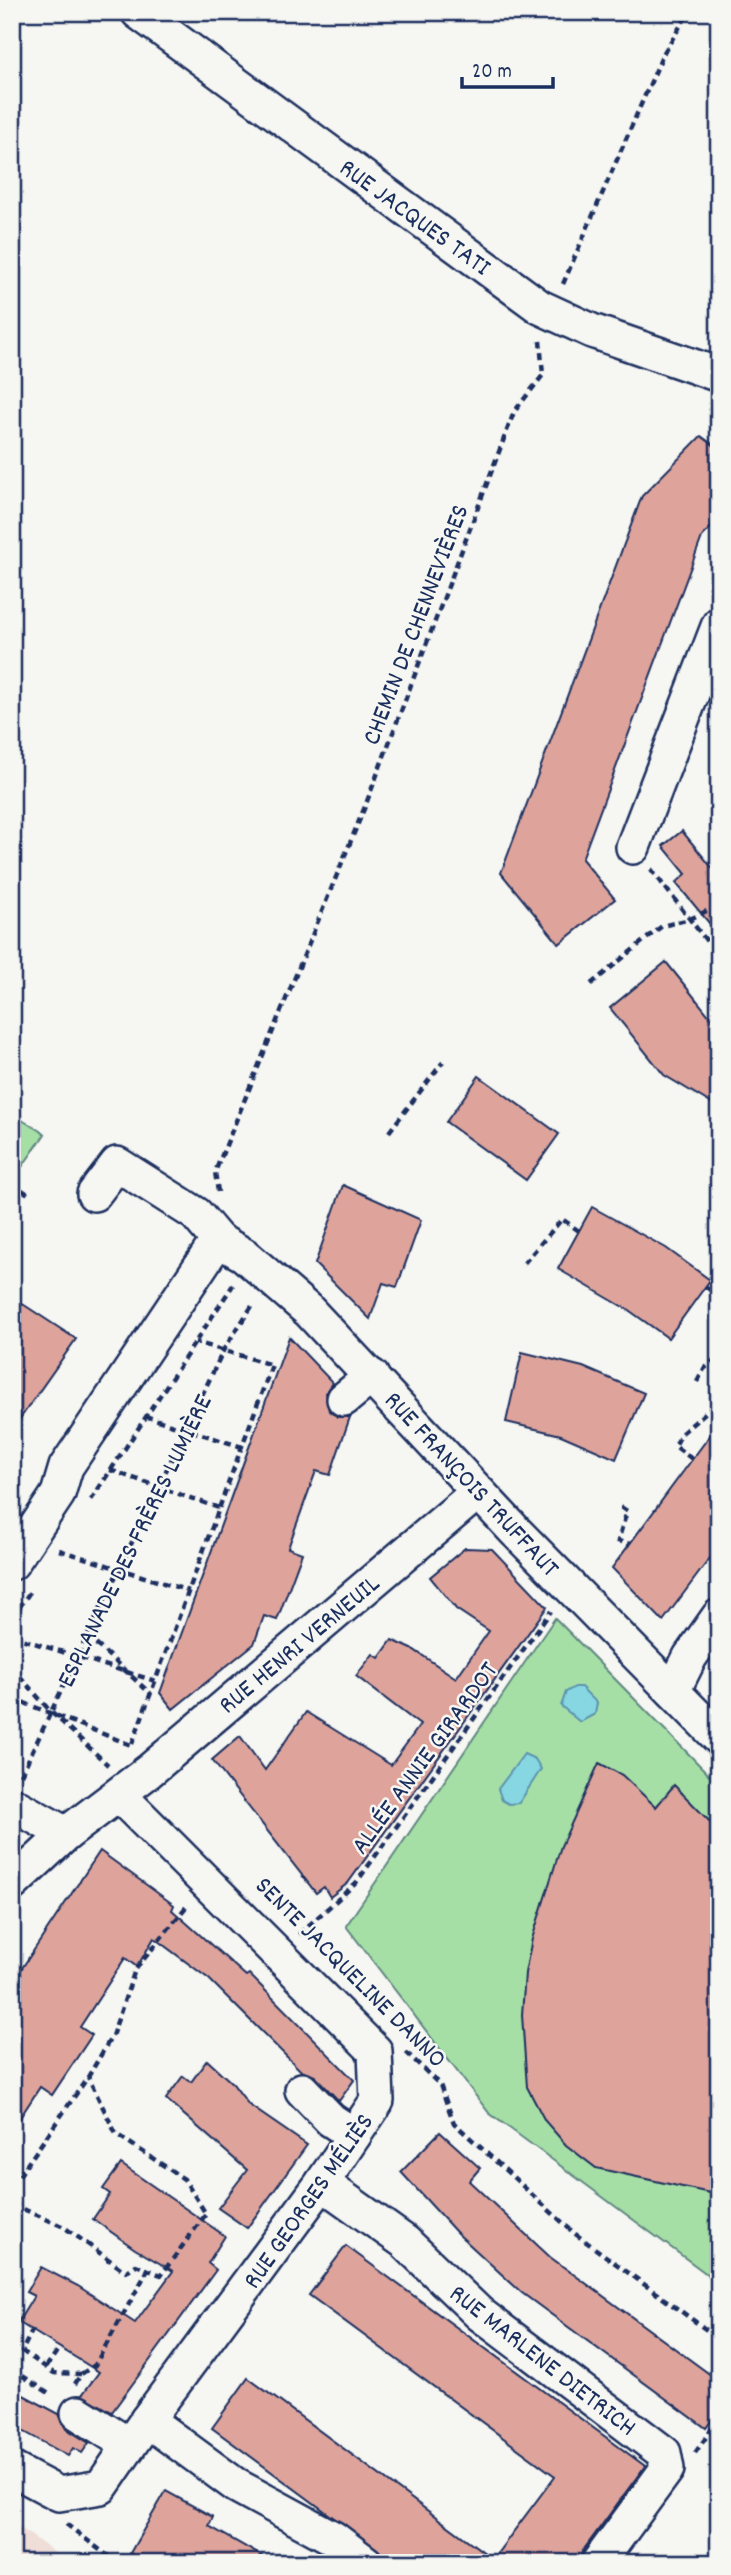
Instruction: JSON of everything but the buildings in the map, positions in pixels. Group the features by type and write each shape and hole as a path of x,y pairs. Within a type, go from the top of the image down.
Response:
{"street":[{"name":"RUE JACQUES TATI","path":"138,12 549,313 719,374"},
{"path":"633,848 719,624"},
{"name":"RUE FRANÇOIS TRUFFAUT","path":"94,1194 117,1164 196,1214 231,1247 309,1311 478,1492 719,1738"},
{"path":"24,1573 58,1494 66,1467 231,1247"},
{"path":"344,1399 372,1376"},
{"name":"RUE HENRI VERNEUIL","path":"117,1783 478,1492"},
{"path":"673,1690 690,1657 719,1616"},
{"path":"12,1884 117,1783"},
{"name":"RUE GEORGES MÉLIÈS","path":"59,2494 101,2487 138,2432 322,2183 377,2101 375,2051 207,1881 117,1783"},
{"path":"15,1793 66,1834"},
{"path":"302,2090 331,2120 354,2135"},
{"name":"RUE MARLENE DIETRICH","path":"322,2183 405,2242 480,2314 664,2453 667,2469 598,2563"},
{"path":"67,2401 138,2432 333,2538 366,2563"},
{"path":"12,2469 59,2494"}],"path":[{"name":"CHEMIN DE CHENNEVIÈRES","path":"219,1199 215,1172 366,804 514,412 543,375 540,342 549,313 582,246 663,54 689,12"},
{"path":"633,848 719,957"},
{"path":"591,984 662,926 690,919 719,905"},
{"path":"389,1132 443,1062"},
{"path":"12,1183 28,1194"},
{"path":"524,1263 562,1219 579,1231"},
{"path":"88,1504 236,1280 231,1247"},
{"path":"705,1286 719,1297"},
{"name":"ESPLANADE DES FRÈRES LUMIÈRE","path":"15,1793 50,1711 224,1349 259,1295"},
{"path":"126,1753 133,1747 150,1694 272,1365 194,1342"},
{"path":"697,1382 705,1368 719,1356"},
{"path":"692,1459 675,1446 682,1433 719,1401"},
{"path":"145,1416 242,1447"},
{"path":"110,1470 219,1508"},
{"path":"621,1507 627,1511 618,1541 630,1544"},
{"path":"50,1561 65,1538"},
{"path":"58,1550 188,1591"},
{"path":"12,1618 24,1573"},
{"name":"ALLÉE ANNIE GIRARDOT","path":"293,1939 356,1883 569,1585"},
{"path":"12,1636 155,1681"},
{"path":"87,1636 150,1694"},
{"path":"12,1667 117,1783"},
{"path":"12,1698 50,1711 133,1747"},
{"path":"12,2186 88,2077 112,2036 135,1970 207,1881"},
{"name":"SENTE JACQUELINE DANNO","path":"403,2049 440,2085 454,2123 574,2232 719,2339"},
{"path":"12,2204 64,2227 126,2272 136,2264 161,2275 206,2214 184,2179 116,2134 88,2077"},
{"path":"12,2369 67,2401 81,2374 95,2365 149,2268"},
{"path":"33,2329 22,2351 54,2373 81,2374"},
{"path":"46,2367 60,2347"},
{"path":"59,2494 62,2522 117,2563"}],"shaded area":[{"path":"18,2526 69,2563 12,2563 12,2534"}],"green space":[{"path":"12,1114 45,1134 12,1181"},
{"path":"555,1618 719,1785 719,2283 489,2113 346,1926"}],"water":[{"path":"581,1687 597,1703 595,1714 580,1722 561,1706 566,1692"},
{"path":"524,1754 535,1759 541,1769 519,1803 509,1804 502,1800 498,1789"}]}
